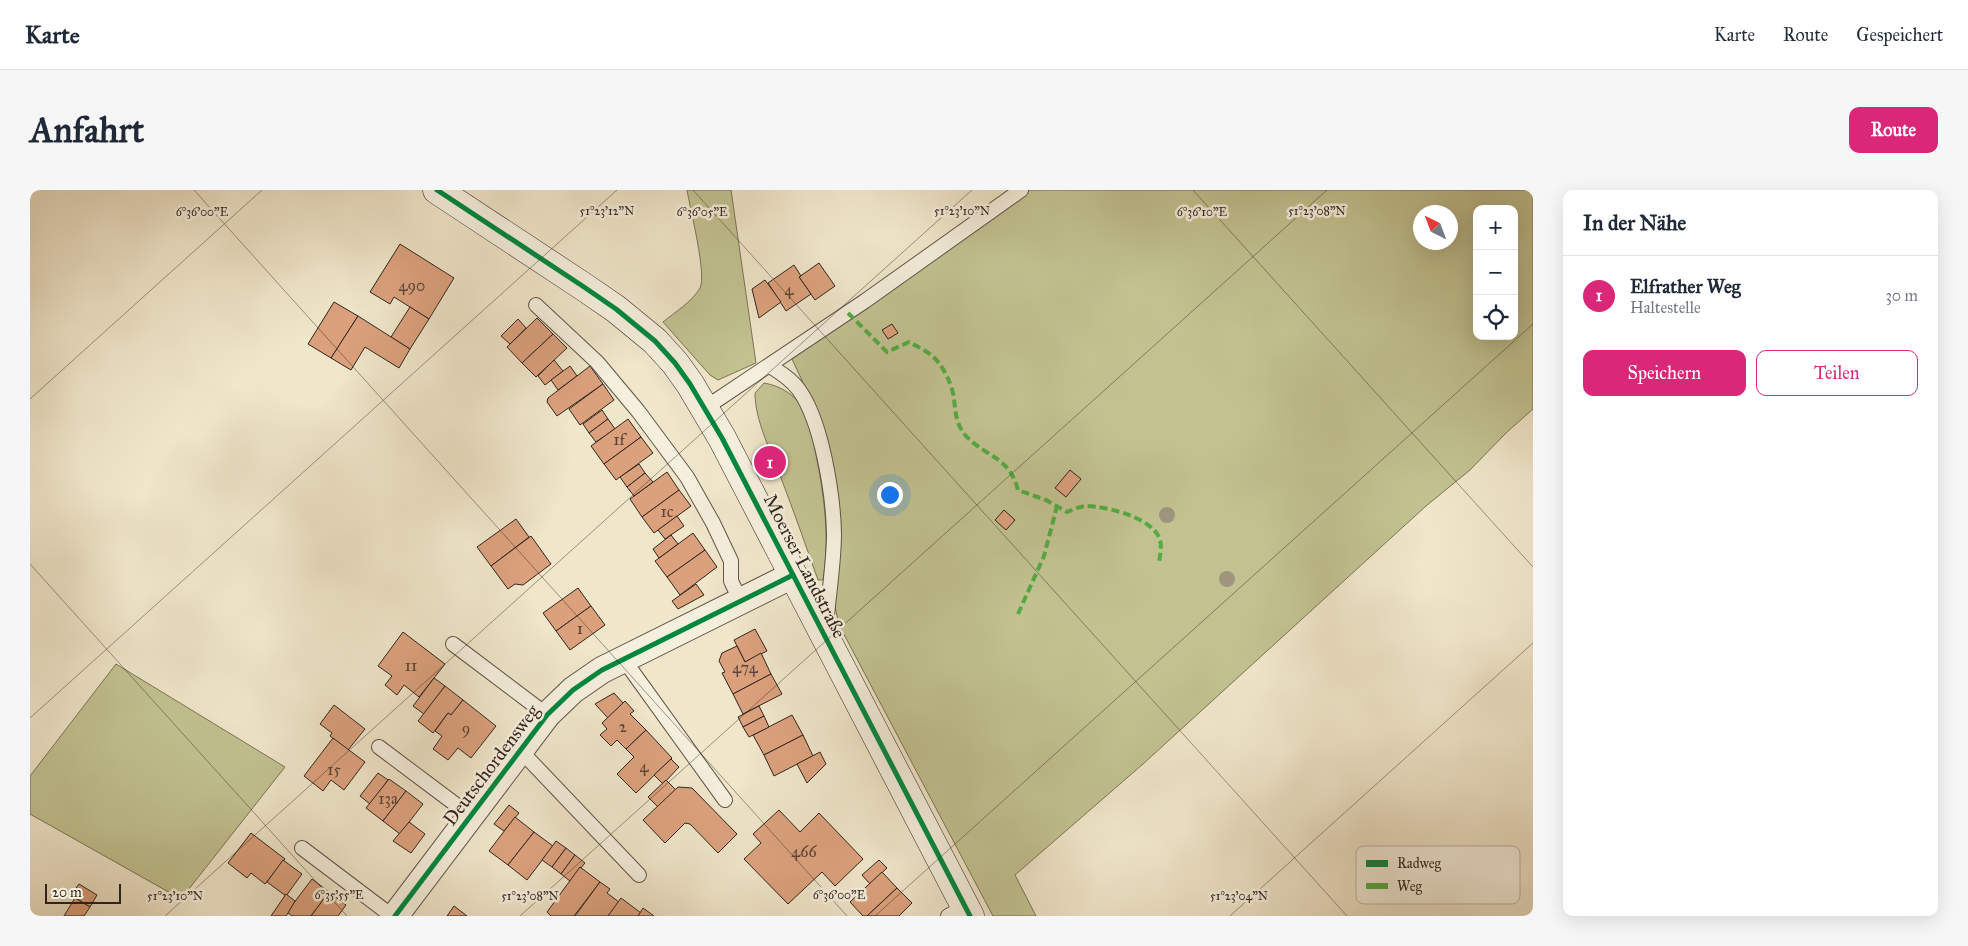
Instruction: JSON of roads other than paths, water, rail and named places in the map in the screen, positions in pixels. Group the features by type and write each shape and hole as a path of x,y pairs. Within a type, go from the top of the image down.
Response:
{"main road":[{"name":"Moerser Landstraße","path":"437,190 553,266 636,325 656,341 675,363 705,408 793,575 961,913"}],"street":[{"name":"Deutschordensweg","path":"394,916 547,714 573,690 602,670 793,575"}],"lane":[{"path":"705,408 865,301 1020,190"},
{"path":"536,305 584,349 611,378 687,477 713,523 731,561 731,580 741,602"},
{"path":"770,366 785,376 799,390 819,434 834,533 826,639"},
{"path":"453,644 547,714"},
{"path":"624,660 725,800"},
{"path":"379,747 471,816"},
{"path":"520,750 640,875"},
{"path":"302,848 394,916"}],"place":[{"name":"Elfrather Weg","path":"770,462"}]}
